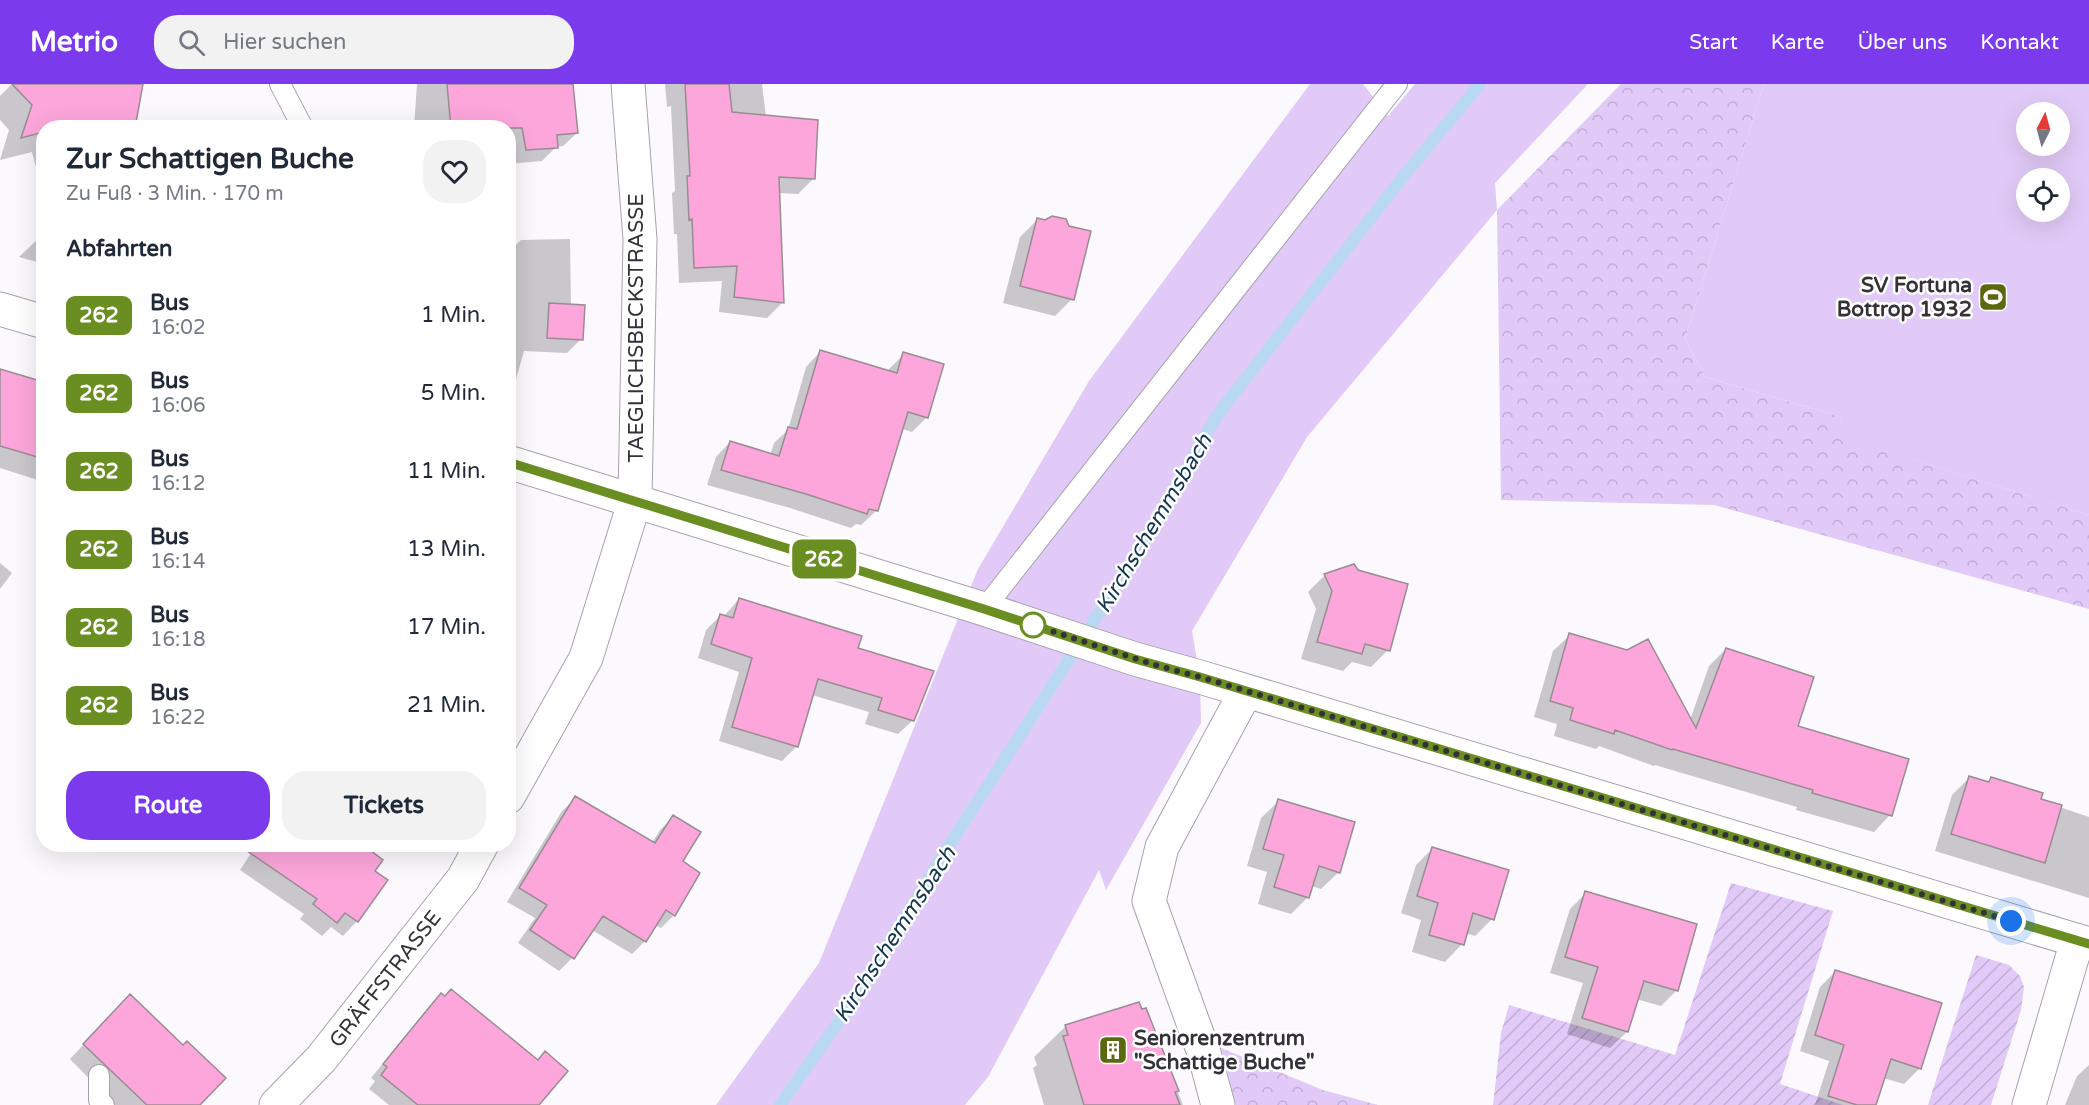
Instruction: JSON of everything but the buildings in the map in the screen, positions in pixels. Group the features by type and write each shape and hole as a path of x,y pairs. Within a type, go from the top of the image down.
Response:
{"street":[{"name":"TAEGLICHSBECKSTRASSE","path":"628,84 640,239 635,500"},
{"path":"0,309 36,320"},
{"path":"516,464 984,609 1135,659 2083,943 2029,1105"},
{"path":"516,783 586,658 635,500"},
{"path":"1218,1105 1204,1053 1149,901 1162,848 1246,691"},
{"name":"GRÄFFSTRASSE","path":"276,1105 321,1059 463,879 478,852"}],"lane":[{"path":"280,84 299,120"},
{"path":"984,609 1397,84"},
{"path":"99,1075 99,1100 104,1105"}],"green space":[{"path":"1310,84 1363,84 1388,116 1415,84 1588,84 1495,183 1497,210 1307,437 1192,631 1200,677 1201,723 1106,890 1099,870 988,1077 965,1105 716,1105 819,963 978,569 1089,381"},
{"path":"1621,84 1764,84 1685,339 1705,377 1842,417 1838,436 2089,515 2089,609 1714,505 1501,500 1497,210"},
{"path":"1764,84 2089,84 2089,515 1837,436 1842,417 1705,377 1685,339"},
{"path":"1731,883 1833,911 1780,1084 1843,1105 1493,1105 1501,1033 1509,1005 1675,1055"},
{"path":"1976,955 2009,965 2020,976 2024,987 2021,1010 1991,1105 1928,1105"},
{"path":"1221,1048 1323,1090 1378,1105 1236,1105"}],"waterway":[{"name":"Kirchschemmsbach","path":"780,1105 849,1007 952,841 1131,563 1218,414 1402,178 1480,84"}],"bus line":[{"name":"262","path":"516,464 984,609 1155,665 2089,944"}],"place":[{"name":"SV Fortuna Bottrop 1932","path":"1993,297"},
{"name":"Seniorenzentrum \"Schattige Buche\"","path":"1113,1050"}],"route":[{"path":"1033,625 1155,665 2011,921"}]}
